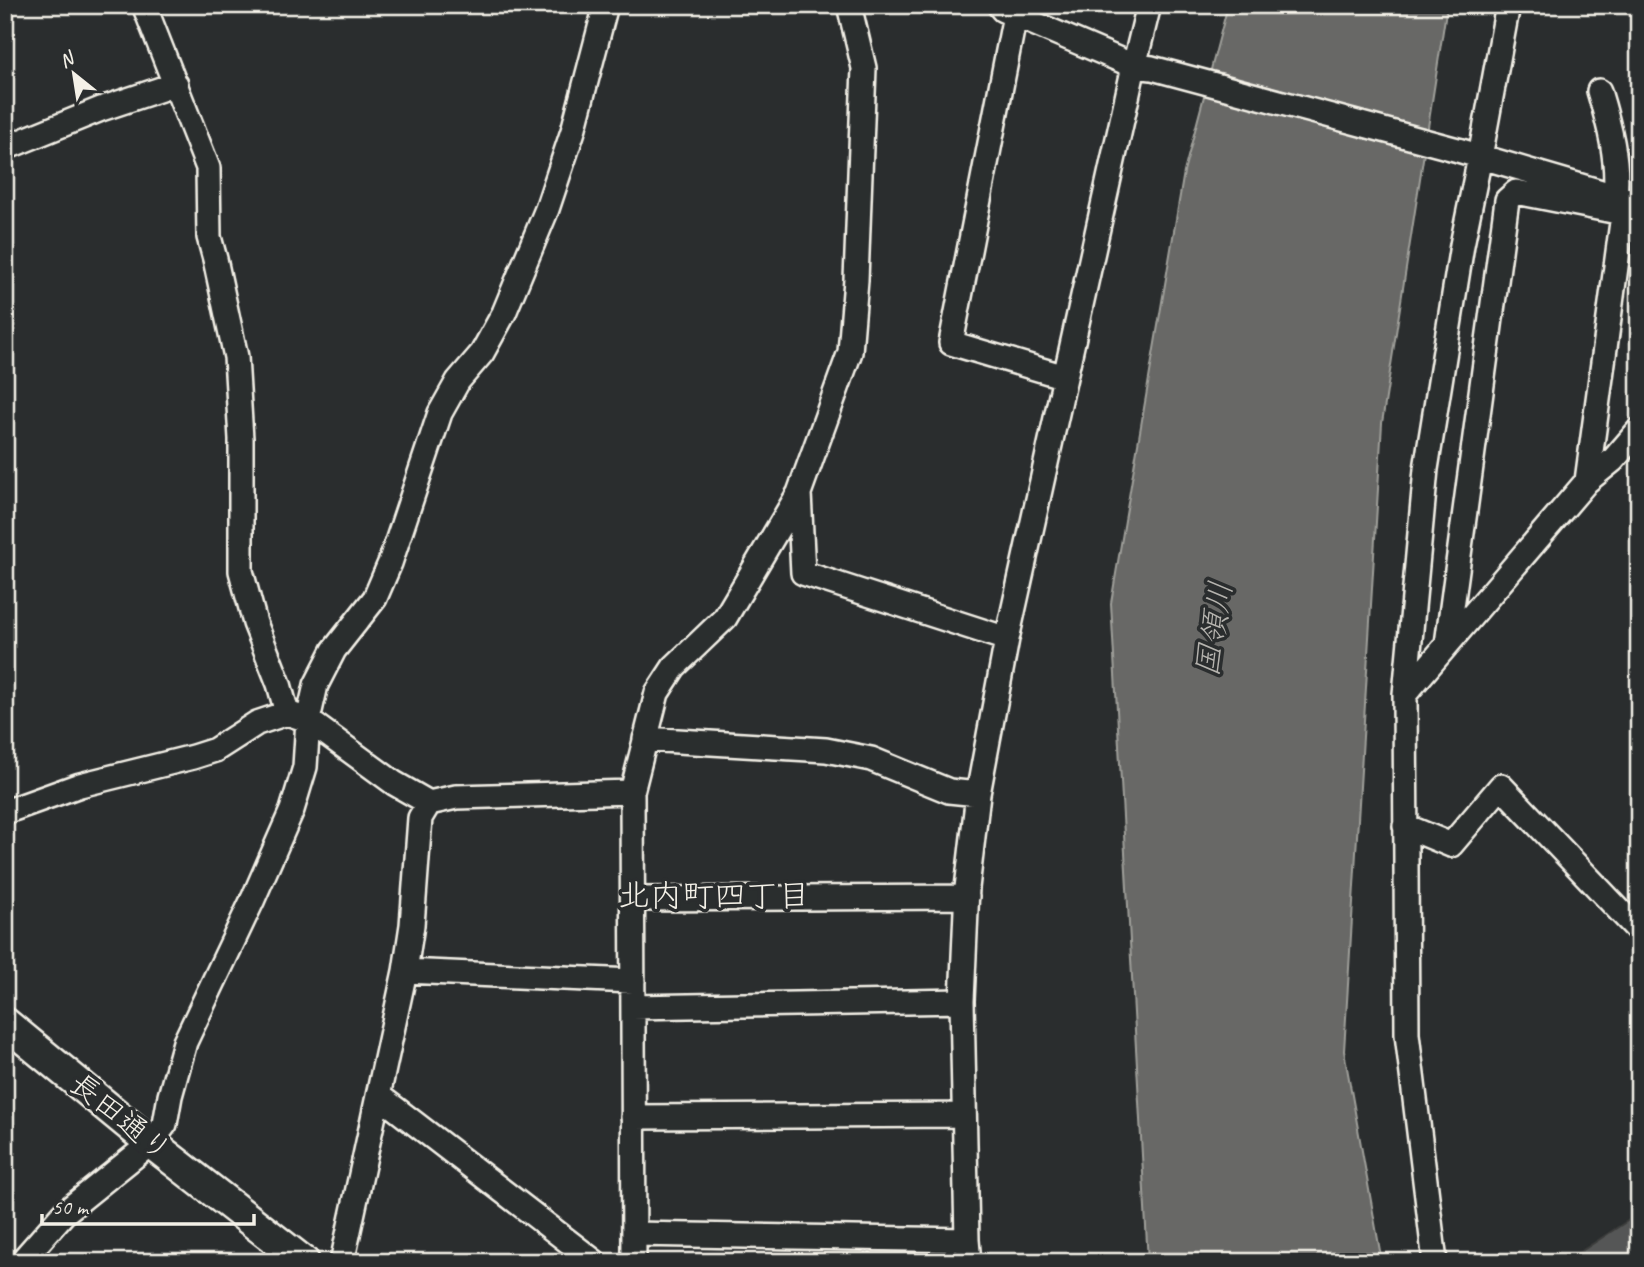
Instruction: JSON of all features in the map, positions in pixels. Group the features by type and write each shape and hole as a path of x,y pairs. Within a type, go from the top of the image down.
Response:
{"street":[{"path":"21,1262 64,1213 151,1143 165,1124 170,1096 186,1042 292,810 305,767 297,717 279,684 256,623 241,571 241,439 236,357 209,237 208,168 144,5"},
{"path":"297,717 334,650 375,598 390,564 440,413 458,382 482,353 504,313 547,209 573,131 606,5"},
{"path":"634,1262 632,792 657,694 674,667 725,618 799,493 850,352 856,280 864,68 849,5"},
{"path":"634,1234 968,1251 962,1001 967,897 978,794 1007,639 1065,377 1143,67 1149,5"},
{"path":"1435,1262 1407,1034 1405,694 1426,469 1462,245 1469,154 1508,5"},
{"path":"1065,377 951,342 1007,10 1143,67 1469,154 1625,203"},
{"path":"5,148 101,109 176,84"},
{"path":"1587,481 1625,203 1617,178 1609,122 1599,91"},
{"path":"1447,644 1507,201 1516,192 1625,203"},
{"path":"1405,694 1587,481 1613,460 1639,430"},
{"path":"799,493 803,573 1007,639"},
{"path":"5,812 80,785 215,750 257,723 297,717 394,783 429,803 456,797 632,792"},
{"path":"645,739 826,750 871,759 949,791 978,794"},
{"path":"1405,826 1451,845 1502,786 1639,931"},
{"path":"341,1262 405,971 412,925 420,818 429,803"},
{"path":"633,899 967,897"},
{"path":"405,971 633,981"},
{"path":"633,1007 962,1001"},
{"name":"長田通り","path":"5,1023 151,1143 304,1262"},
{"path":"378,1095 595,1262"},
{"path":"634,1117 964,1115"}],"water":[{"name":"国領川","path":"1228,5 1447,5 1382,423 1344,1051 1382,1262 1148,1262 1111,603 1184,172"}],"building":[{"path":"1638,1214 1639,1262 1565,1262"}],"district":[{"name":"北内町四丁目","path":"714,895"}]}
